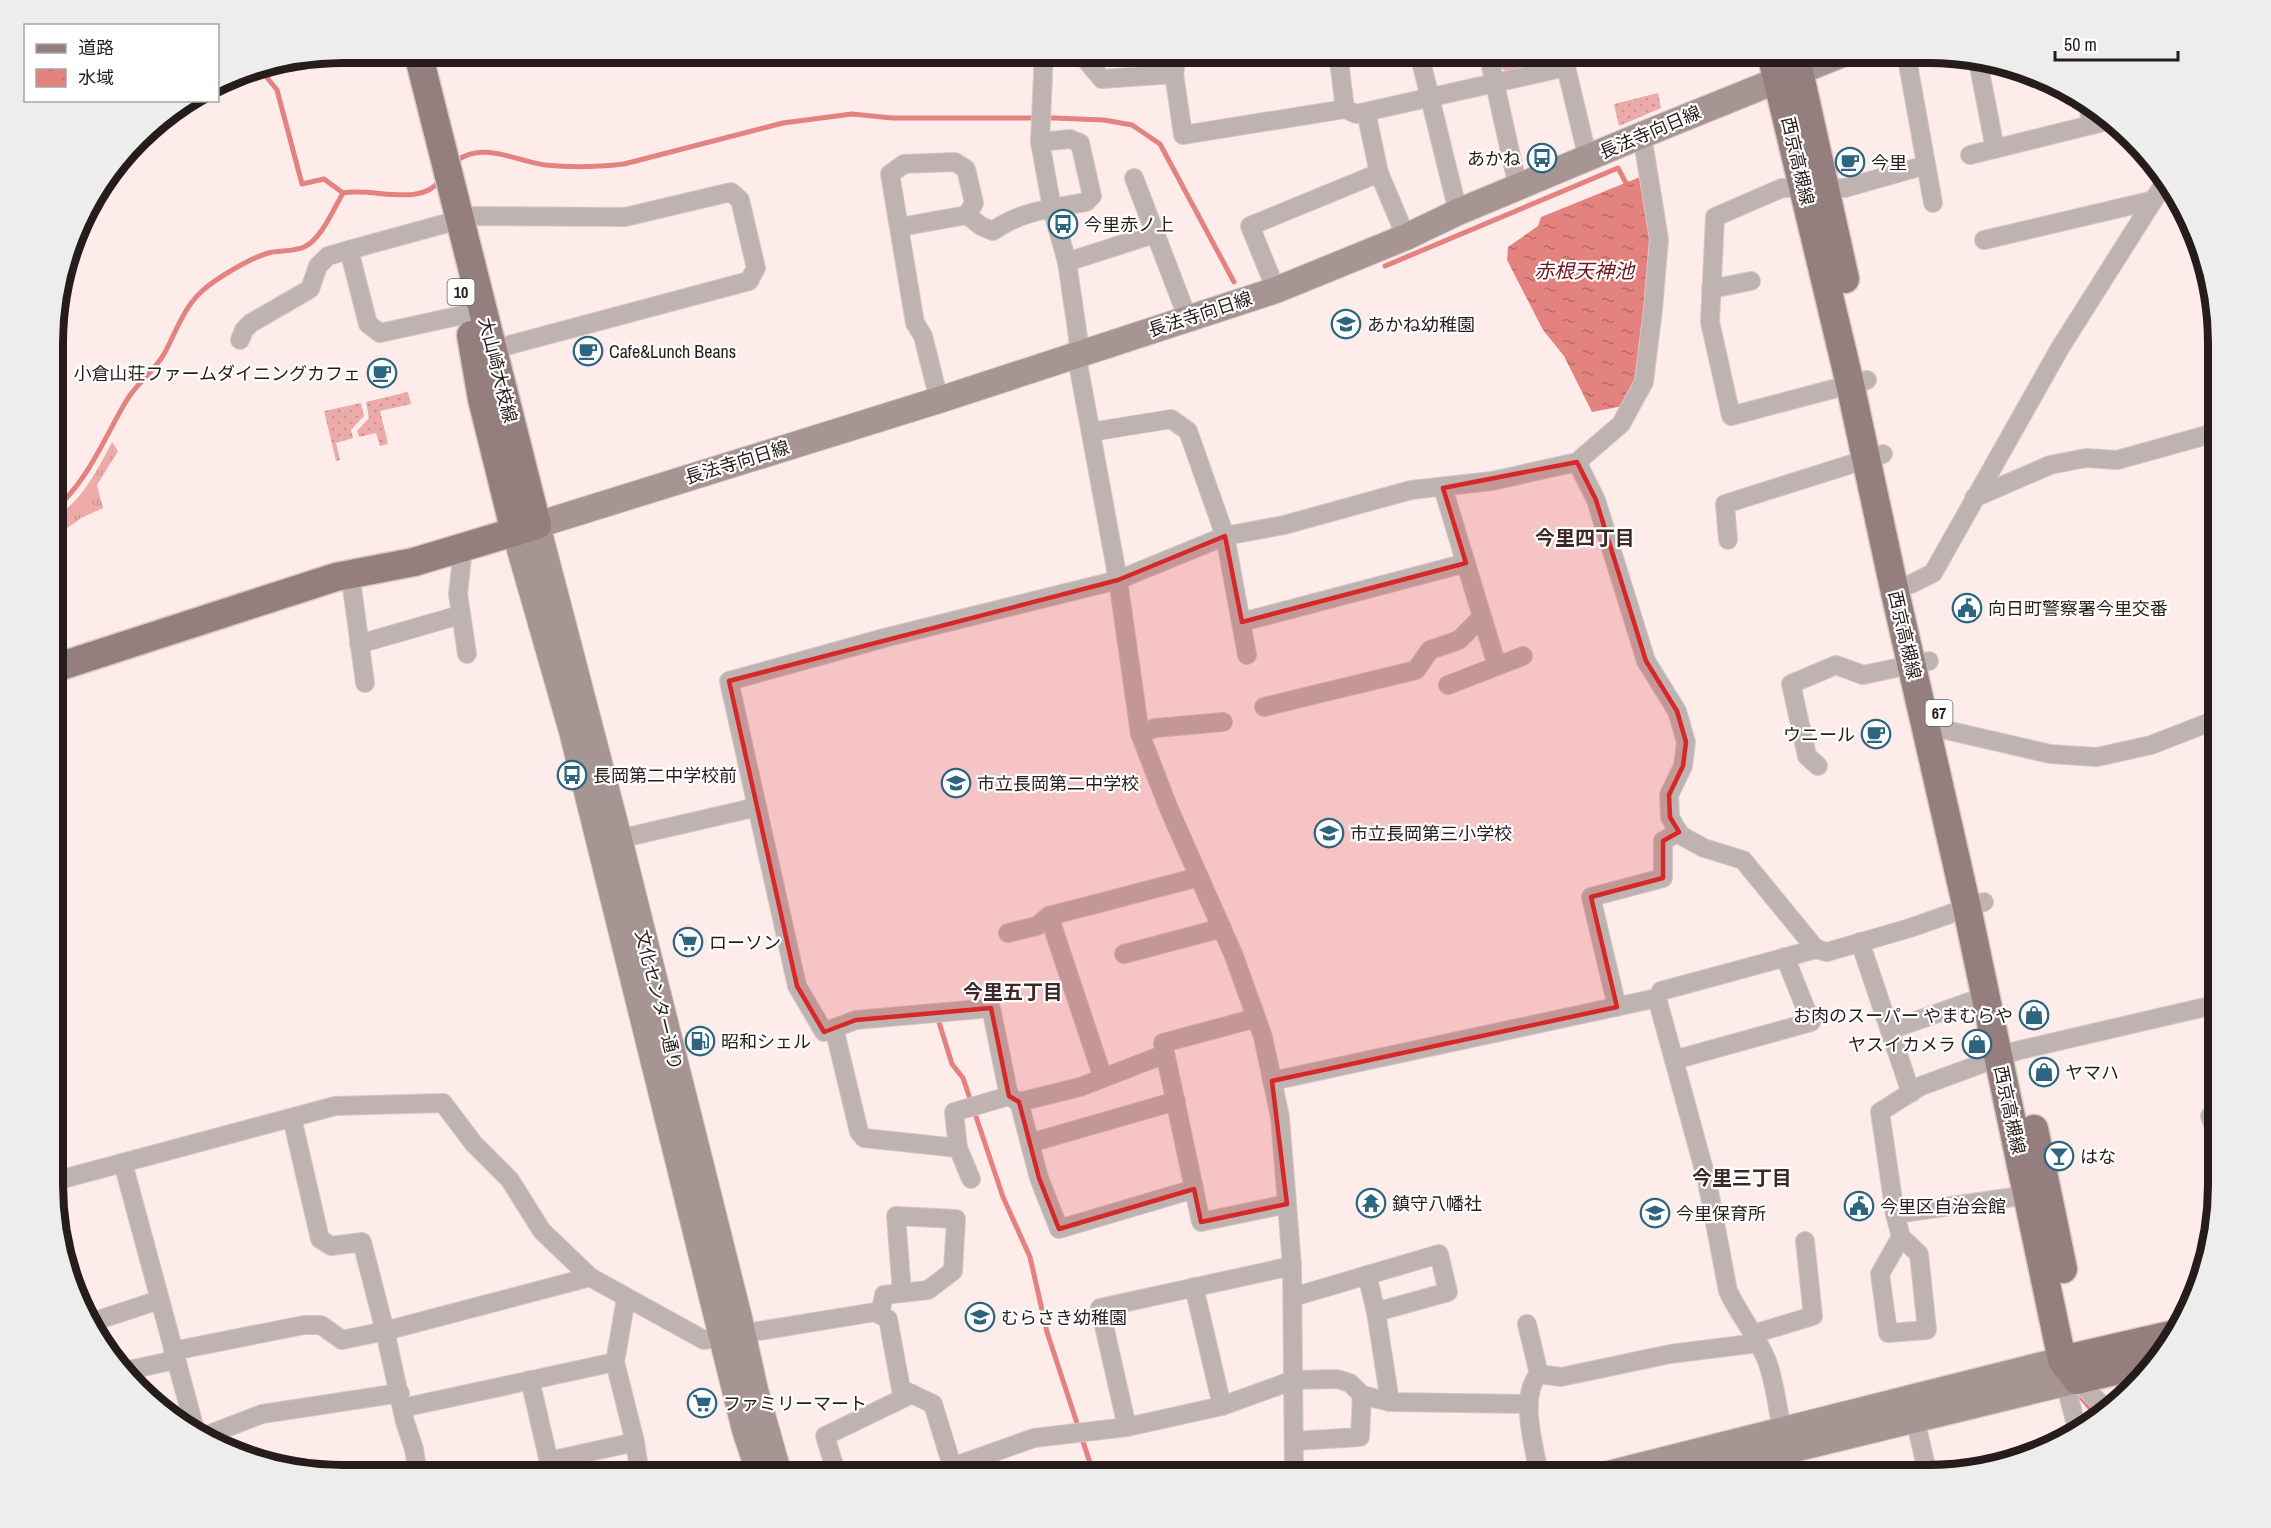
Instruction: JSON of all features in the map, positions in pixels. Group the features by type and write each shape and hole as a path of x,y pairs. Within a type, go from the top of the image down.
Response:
{"main road":[{"name":"大山崎大枝線","path":"403,63 452,222 484,351 482,399 526,529"},
{"name":"大山崎大枝線","path":"420,63 452,222 467,314 484,351"},
{"name":"西京高槻線","path":"1786,63 1975,905 2007,1054 2028,1195 2071,1370"},
{"name":"西京高槻線","path":"1875,456 1911,584 1920,663 1942,729 1975,905 1986,996 2007,1054 2048,1192 2071,1370"},
{"path":"63,665 350,573 414,562 526,529"},
{"path":"2071,1370 2162,1339"},
{"path":"2071,1370 2143,1363"}],"street":[{"path":"1043,63 1040,137 1052,208 1067,262 1078,337 1079,369 1118,580 1140,734 1169,809 1234,956 1263,1037 1280,1117 1292,1266 1294,1465"},
{"path":"1088,63 1102,79 1174,74"},
{"path":"1176,63 1174,74 1183,135 1345,109 1356,114 1566,67 1588,159"},
{"path":"1339,63 1345,109"},
{"path":"1421,63 1458,212"},
{"path":"1490,63 1518,187"},
{"name":"長法寺向日線","path":"526,529 939,400 1276,290 1406,237 1458,212 1642,135 1786,63"},
{"path":"1908,63 1933,203"},
{"path":"1979,68 1995,149"},
{"path":"1366,112 1379,173 1406,237"},
{"path":"1970,155 2099,123"},
{"path":"1194,1189 1059,1228 1039,1178 1030,1143 1014,1099 991,1008 856,1020 824,1032 797,986 729,681 888,637 1118,580 1225,536 1284,525 1412,490 1492,481 1577,462 1621,424 1644,382 1659,239 1642,135"},
{"path":"900,227 967,215 981,226 993,231 1007,220 1086,202 1092,196 1080,143 1070,139 1040,137"},
{"path":"939,400 923,336 915,323 890,174 904,164 956,162 966,169 974,203 967,215"},
{"path":"1858,382 1731,416 1710,322 1715,217 1782,188 1845,188 1926,165"},
{"path":"1276,290 1250,226 1379,173"},
{"path":"1134,178 1188,319"},
{"path":"1911,584 1933,573 2060,348 2161,188"},
{"path":"240,340 244,330 251,323 310,289 318,266 323,260 328,256 349,250 473,216 625,218 731,192 740,200 756,268 749,281 484,351"},
{"path":"1984,240 2154,200"},
{"path":"1067,262 1154,234"},
{"path":"349,250 368,324 380,333 467,314"},
{"path":"1712,289 1751,281"},
{"path":"1090,432 1171,419 1188,431 1225,536 1247,655"},
{"path":"1974,498 2050,465 2086,458 2117,460 2208,435"},
{"path":"1728,540 1725,504 1875,456"},
{"path":"1577,462 1596,500 1646,661 1677,711 1686,742 1683,766 1669,795 1670,817 1679,832 1704,848 1743,860 1816,949"},
{"path":"1443,488 1497,666"},
{"name":"文化センター通り","path":"526,529 572,730 610,841 733,1336 745,1430 757,1465"},
{"path":"463,548 458,594 467,654"},
{"path":"1242,622 1466,563"},
{"path":"350,573 365,683"},
{"path":"359,644 460,615"},
{"path":"1264,707 1416,670 1430,650 1459,640 1482,617"},
{"path":"1448,685 1523,656"},
{"path":"1818,766 1807,756 1791,684 1836,665 1863,675 1920,663"},
{"path":"1140,734 1155,728 1223,722"},
{"path":"1942,729 2049,754 2097,757 2151,745 2208,723"},
{"path":"610,841 757,807"},
{"path":"1617,1007 1591,897 1663,878 1663,841 1679,832"},
{"path":"1008,933 1037,926 1049,916 1198,877"},
{"path":"1782,1429 1767,1361 1728,1291 1707,1180 1657,998 1660,991 1816,949 1827,952 1975,905"},
{"path":"1049,916 1104,1078"},
{"path":"1124,954 1221,928"},
{"path":"1860,942 1911,1093"},
{"path":"1674,1060 1811,1022 1785,957"},
{"path":"1890,1030 1986,996"},
{"path":"1272,1081 1657,998"},
{"path":"1901,1237 1880,1274 1888,1333 1927,1330 1919,1254 1901,1237 1895,1214 1880,1112 1921,1086 2007,1054 2208,1006"},
{"path":"1256,1018 1163,1043 1201,1222 1287,1204"},
{"path":"834,1028 859,1132 864,1138 958,1148"},
{"path":"971,1179 958,1148 954,1112 1080,1087 1165,1054"},
{"path":"1030,1143 1176,1101"},
{"path":"63,1179 335,1106 443,1103 474,1144 510,1180 542,1231 590,1277 704,1340 875,1312 888,1319 901,1389 933,1404 960,1465"},
{"path":"292,1118 320,1239 331,1246 362,1242 416,1465"},
{"path":"123,1163 192,1421"},
{"path":"1895,1214 2028,1195"},
{"path":"880,1314 884,1295 902,1293 928,1290 953,1271 956,1219 896,1216 902,1293"},
{"path":"1539,1374 1561,1377 1755,1338 1813,1316 1804,1241"},
{"path":"1293,1297 1439,1254 1448,1292 1376,1312"},
{"path":"1127,1427 1100,1308 1292,1266"},
{"path":"1367,1275 1376,1312 1390,1402"},
{"path":"133,1369 174,1356 304,1325 321,1325 342,1340 385,1331 590,1277"},
{"path":"1194,1287 1222,1406"},
{"path":"626,1298 615,1362 638,1465"},
{"path":"98,1320 159,1300"},
{"path":"1527,1324 1539,1374"},
{"name":"文化センター通り","path":"733,1336 755,1390 776,1465"},
{"path":"213,1433 262,1414 401,1401 530,1380 615,1362"},
{"path":"2071,1370 2101,1404"},
{"path":"1745,1465 1915,1419 2071,1370"},
{"path":"1643,1465 1782,1429 2071,1370"},
{"path":"2071,1370 2077,1422"},
{"path":"1537,1465 1527,1404 1532,1381 1539,1374"},
{"path":"968,1465 1034,1438 1127,1427 1222,1406 1294,1380 1336,1379 1350,1383 1362,1395 1390,1402 1527,1404"},
{"path":"530,1380 549,1465"},
{"path":"834,1465 825,1436 912,1394"},
{"path":"1294,1441 1360,1437 1362,1395"},
{"path":"1915,1419 1926,1465"},
{"path":"560,1465 635,1442"}],"highlighted area":[{"path":"1577,462 1596,500 1646,661 1677,711 1686,742 1683,766 1669,795 1670,817 1679,832 1663,841 1663,878 1591,897 1617,1007 1272,1081 1287,1204 1201,1222 1194,1189 1059,1229 1039,1178 1019,1102 1009,1096 991,1008 856,1020 824,1032 797,986 729,681 1118,580 1225,536 1242,622 1466,563 1443,488"}],"green space":[{"path":"1496,63 1542,63 1506,71 1497,66"},
{"path":"1658,93 1661,108 1619,126 1614,104"},
{"path":"408,392 411,404 380,411 388,444 380,446 376,433 359,437 357,431 369,418 366,402"},
{"path":"361,403 364,416 351,430 353,438 336,443 340,460 336,461 324,411"},
{"path":"112,442 118,451 97,485 103,508 81,518 63,531 63,512 74,502 95,474"}],"water":[{"name":"赤根天神池","path":"1640,177 1650,239 1647,305 1635,382 1623,406 1592,412 1564,356 1543,330 1507,260 1508,247 1538,226 1541,217"}],"waterway":[{"path":"265,75 277,90 302,184 324,179 343,193"},
{"path":"456,161 467,155 489,152 555,166 584,167 624,164 783,123 852,114 892,118 1104,120 1132,125 1160,144 1234,282"},
{"path":"1385,266 1618,168 1626,183"},
{"path":"63,501 86,473 129,396 160,360 185,313 201,292 224,275 252,260 268,253 300,249 310,243 321,231 343,193 409,195 432,188 440,180"},
{"path":"938,1019 952,1064 963,1078 1003,1197 1030,1257 1047,1332 1091,1465"},
{"path":"2079,1395 2093,1411"}],"place":[{"name":"あかね","path":"1542,158"},
{"name":"今里","path":"1850,162"},
{"name":"今里赤ノ上","path":"1063,224"},
{"name":"あかね幼稚園","path":"1346,324"},
{"name":"Cafe&Lunch Beans","path":"588,351"},
{"name":"小倉山荘ファームダイニングカフェ","path":"382,373"},
{"name":"向日町警察署今里交番","path":"1967,608"},
{"name":"ウニール","path":"1876,734"},
{"name":"長岡第二中学校前","path":"572,775"},
{"name":"市立長岡第二中学校","path":"956,783"},
{"name":"市立長岡第三小学校","path":"1329,833"},
{"name":"ローソン","path":"688,942"},
{"name":"お肉のスーパー やまむらや","path":"2034,1015"},
{"name":"昭和シェル","path":"700,1041"},
{"name":"ヤスイカメラ","path":"1977,1044"},
{"name":"ヤマハ","path":"2044,1072"},
{"name":"はな","path":"2059,1156"},
{"name":"鎮守八幡社","path":"1371,1203"},
{"name":"今里区自治会館","path":"1859,1206"},
{"name":"今里保育所","path":"1655,1213"},
{"name":"むらさき幼稚園","path":"980,1317"},
{"name":"ファミリーマート","path":"702,1403"}],"district":[{"name":"今里四丁目","path":"1585,537"},
{"name":"今里五丁目","path":"1013,991"},
{"name":"今里三丁目","path":"1742,1177"}]}
